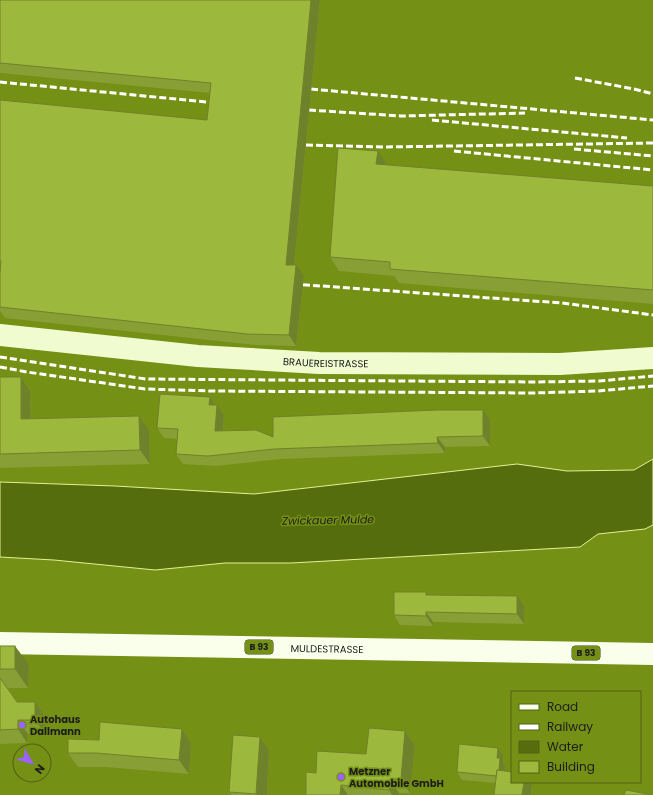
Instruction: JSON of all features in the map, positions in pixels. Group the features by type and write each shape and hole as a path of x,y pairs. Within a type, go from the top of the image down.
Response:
{"main road":[{"name":"MULDESTRASSE","path":"0,643 653,654"}],"street":[{"name":"BRAUEREISTRASSE","path":"0,335 198,356 319,363 560,364 653,358"}],"water":[{"name":"Zwickauer Mulde","path":"653,459 653,525 645,529 598,534 580,547 291,563 225,563 155,570 54,560 0,557 0,482 115,486 254,494 517,464 567,471 634,470"}],"building":[{"path":"0,0 311,0 286,265 296,265 289,335 247,334 0,307 0,100 207,120 211,83 0,63"},
{"path":"338,148 378,151 376,164 653,186 653,290 390,269 390,262 330,257"},
{"path":"0,377 21,377 21,419 139,416 140,450 0,454"},
{"path":"160,394 210,397 209,405 217,405 215,431 256,430 273,437 273,417 437,410 483,410 483,436 437,437 438,443 274,449 208,456 176,454 178,429 157,428"},
{"path":"394,592 426,592 426,595 517,596 517,614 426,612 426,616 394,615"},
{"path":"0,646 15,646 15,669 0,669"},
{"path":"0,678 17,702 35,702 35,720 18,720 18,729 0,730"},
{"path":"100,722 182,729 179,760 96,753 68,753 68,739 99,740"},
{"path":"369,728 405,731 401,779 390,779 389,790 341,785 340,795 306,795 306,772 316,773 317,751 366,754"},
{"path":"233,735 260,737 256,794 229,792"},
{"path":"459,744 498,748 497,758 500,758 497,776 457,772"},
{"path":"497,770 511,772 511,783 524,783 522,795 494,795"},
{"path":"626,790 652,795 624,795"}],"railway":[{"path":"575,78 653,94"},
{"path":"0,82 217,103"},
{"path":"311,89 653,120"},
{"path":"309,110 401,116 525,113"},
{"path":"432,120 627,138"},
{"path":"306,145 384,147 653,143"},
{"path":"574,149 653,156"},
{"path":"454,151 653,170"},
{"path":"293,284 562,303 653,315"},
{"path":"0,357 146,379 535,382 599,381 653,376"},
{"path":"0,367 145,389 211,391 534,393 598,391 653,386"}],"place":[{"name":"Autohaus Dallmann","path":"22,725"},
{"name":"Metzner Automobile GmbH","path":"341,777"}]}
